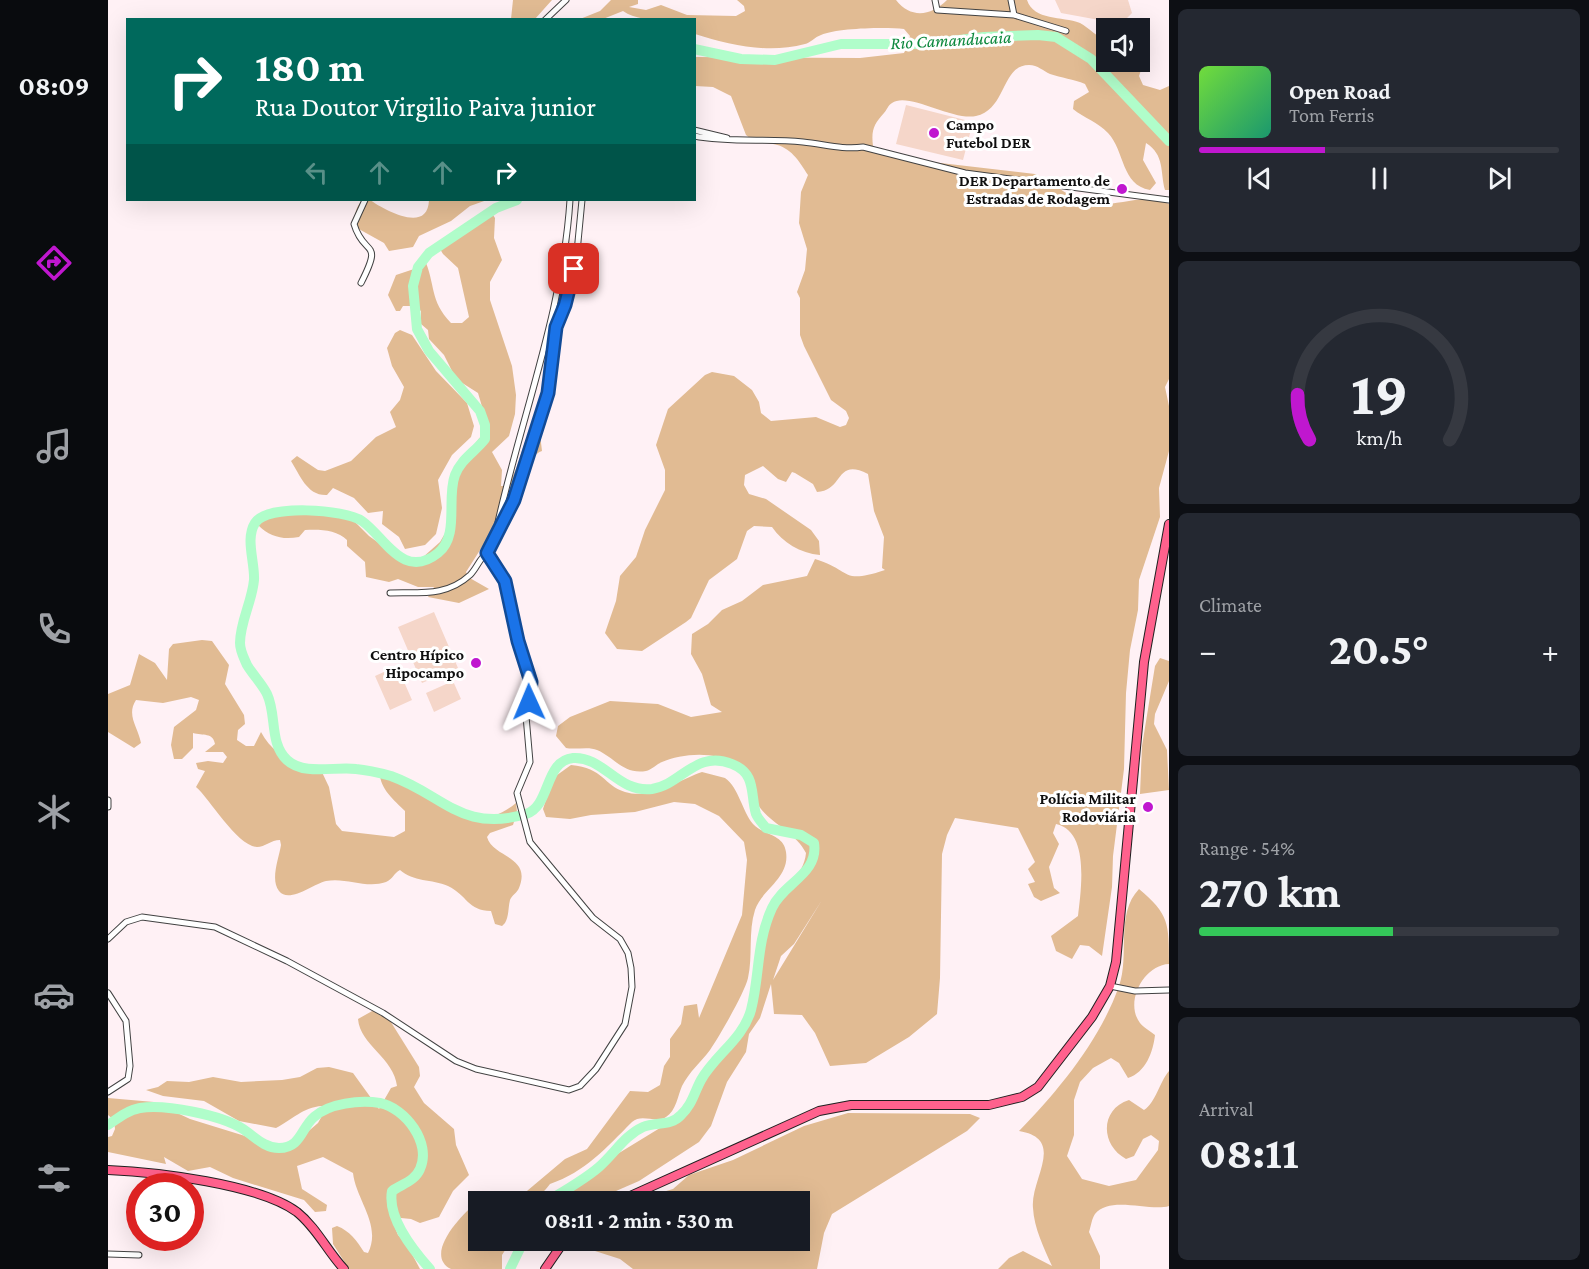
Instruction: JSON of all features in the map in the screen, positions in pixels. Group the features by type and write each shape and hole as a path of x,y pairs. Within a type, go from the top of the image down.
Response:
{"main road":[{"path":"641,1191 819,1111 851,1105 989,1106 1022,1097 1038,1087 1092,1017 1110,986 1122,912 1143,662 1169,524"},
{"path":"108,1170 213,1184 275,1200 296,1212 312,1227 344,1269"},
{"path":"545,1269 557,1251"}],"street":[{"path":"548,18 566,0"},
{"path":"935,0 937,10 1014,15 1066,31"},
{"path":"1011,0 1014,15"},
{"path":"696,130 731,139"},
{"path":"696,136 718,140 802,142 847,149 863,147 964,172 1169,200"},
{"path":"361,283 374,252 354,224 365,201"},
{"path":"390,593 434,594 448,589 471,574 488,556 549,327 568,227 570,201"},
{"path":"496,530 514,500 548,393 556,327 565,305 575,263 582,201"},
{"path":"108,939 126,922 142,917 215,927 287,961 383,1013 456,1061 476,1069 569,1090 580,1086 596,1070 625,1024 633,987 628,953 620,939 593,918 530,842 518,802 519,785 530,762 526,716 532,689 503,575 488,556"},
{"path":"108,801 108,807"},
{"path":"1110,986 1135,992 1169,990"},
{"path":"108,993 126,1021 130,1066 128,1079 108,1092"},
{"path":"108,1254 140,1255"}],"shaded area":[{"path":"513,0 552,0 536,18 511,18"},
{"path":"611,0 638,0 638,4 629,7 646,10 661,5 687,15 736,16 745,11 744,6 737,0 896,0 908,10 921,13 934,9 947,0 1027,0 1031,7 1042,15 1080,23 1096,34 1096,72 1140,72 1139,76 1143,85 1160,90 1169,86 1169,190 1165,190 1161,164 1152,148 1146,143 1143,160 1156,183 1150,190 1141,187 1128,175 1108,133 1073,109 1074,101 1089,92 1085,84 1050,74 1032,65 1020,67 1013,72 993,105 986,112 976,116 955,114 908,101 899,100 892,103 876,124 872,140 873,146 889,157 1035,174 1085,203 1096,205 1148,199 1169,204 1169,379 1165,387 1169,406 1169,451 1159,488 1160,517 1139,580 1138,610 1130,650 1126,693 1124,769 1113,856 1112,887 1102,956 1089,946 1080,945 1072,959 1056,951 1051,936 1078,916 1081,863 1079,849 1067,829 1056,824 1053,833 1059,844 1049,867 1054,888 1060,893 1041,901 1034,897 1028,884 1035,882 1028,869 1035,862 1018,828 955,818 942,854 940,978 937,1014 909,1037 866,1063 830,1066 815,1033 802,1015 774,1014 771,984 760,1018 749,1034 746,1052 727,1082 711,1126 699,1142 639,1181 616,1191 561,1191 691,1109 702,1075 740,1030 750,1001 765,925 775,904 801,869 806,853 797,840 761,809 743,772 727,760 705,755 682,756 638,772 625,768 594,749 566,748 556,736 558,726 570,717 610,701 658,704 691,717 722,712 711,705 702,674 691,654 692,634 708,624 722,610 742,601 763,585 807,576 815,559 853,576 885,570 882,568 884,537 874,511 868,474 857,470 844,472 832,486 817,492 813,484 795,473 792,472 786,482 778,479 763,466 745,475 744,485 749,494 766,499 811,530 819,541 820,555 793,546 781,538 772,527 754,526 747,531 737,559 709,580 691,618 686,622 642,651 617,649 605,633 616,601 620,576 636,557 645,530 665,490 665,470 656,445 668,409 705,375 712,372 734,376 752,390 759,402 761,413 771,421 816,417 840,427 846,425 849,418 846,411 831,400 800,335 800,298 797,292 805,270 807,249 799,223 801,192 808,175 794,155 785,148 746,135 731,96 713,87 696,86 696,57 860,58 904,53 910,36 904,29 850,29 821,35 805,44 763,48 735,45 696,34 696,18 639,18 623,11 606,18 582,18 600,11","holes":["822,900 773,980 781,956 794,944"]},
{"path":"1055,0 1128,0 1132,13 1127,18 1096,19 1061,13"},
{"name":"Campo Futebol DER","path":"906,105 973,122 963,160 896,144"},
{"path":"372,201 394,213 413,218 421,216 427,210 429,201 484,201 470,206 451,221 419,236 413,247 389,251 384,243 357,228 356,212 361,203"},
{"path":"491,212 495,218 494,238 502,260 490,282 490,300 512,366 516,395 515,414 509,436 492,452 502,470 501,486 507,486 512,478 528,434 538,418 542,451 532,460 528,468 514,513 501,519 494,545 490,548 482,547 466,572 468,577 489,589 459,603 428,597 434,587 418,587 398,579 389,582 366,577 365,562 347,546 347,540 333,532 305,530 299,537 282,538 272,535 258,525 270,515 286,512 330,513 353,520 369,536 394,554 414,560 422,558 440,542 451,523 453,497 462,461 484,432 486,420 478,393 456,379 444,355 429,339 428,330 421,324 421,311 414,306 403,306 400,311 396,311 388,295 396,275 414,269 424,258 439,307 451,323 462,323 469,317 458,268 443,254 437,244 473,220"},
{"path":"400,330 412,335 436,371 467,403 474,426 471,437 452,455 438,480 442,508 436,534 425,545 405,549 399,537 382,524 383,511 368,513 354,498 333,488 327,495 314,492 305,484 291,461 297,456 318,470 325,471 351,461 376,437 396,427 390,412 400,400 404,387 392,366 387,348 395,333"},
{"path":"434,612 458,668 422,683 398,627"},
{"path":"212,641 229,665 225,684 244,715 245,724 238,730 237,740 246,746 254,746 261,732 272,747 286,758 320,768 329,787 336,824 342,831 394,837 405,831 405,811 385,788 380,772 397,778 462,815 479,818 497,814 516,803 517,812 513,825 490,833 487,837 496,849 516,863 522,877 519,888 510,900 505,923 502,926 495,924 491,911 477,908 448,886 411,877 400,870 388,881 378,884 334,880 295,894 283,894 279,891 275,881 280,840 260,847 249,845 233,831 196,787 205,771 198,769 196,763 208,761 223,763 227,757 223,752 205,752 215,744 214,740 207,735 193,733 193,748 182,759 174,759 171,745 174,727 196,710 199,700 191,697 163,703 136,700 132,716 141,743 134,748 108,732 108,694 130,685 139,654 155,663 167,680 169,649 173,644"},
{"path":"1160,658 1169,661 1169,681 1155,714 1154,724 1167,750 1169,790 1140,794 1142,746 1155,666"},
{"path":"397,666 412,700 390,710 375,676"},
{"path":"453,681 461,699 434,712 426,693"},
{"path":"571,765 582,767 597,773 618,789 635,794 665,788 702,772 725,778 734,788 753,824 777,838 784,846 786,861 780,876 763,896 755,910 748,978 742,993 714,1044 685,1081 669,1114 662,1119 636,1119 594,1158 574,1173 550,1184 544,1191 527,1191 565,1159 587,1149 630,1091 648,1092 660,1085 664,1066 670,1057 670,1039 681,1024 684,1006 697,1004 699,1018 742,915 747,860 744,842 719,816 695,804 674,802 635,812 570,819 546,817 543,809 553,778"},
{"path":"1139,889 1162,913 1169,939 1169,964 1160,966 1145,978 1139,986 1134,1005 1141,1024 1155,1035 1152,1048 1148,1061 1140,1071 1128,1078 1119,1063 1111,1058 1093,1068 1080,1082 1074,1100 1074,1135 1067,1156 1082,1179 1109,1186 1136,1180 1158,1150 1159,1141 1151,1135 1143,1139 1134,1156 1126,1159 1111,1145 1108,1137 1108,1119 1119,1105 1129,1100 1144,1110 1148,1107 1169,1071 1169,1206 1110,1206 1102,1208 1095,1214 1089,1232 1100,1256 1100,1269 998,1269 1009,1258 1023,1251 1052,1266 1037,1230 1033,1208 1044,1151 1041,1142 1033,1135 1019,1131 1049,1099 1077,1063 1090,1045 1111,1006 1122,974 1127,910"},
{"path":"374,1010 384,1011 419,1067 420,1076 414,1087 424,1103 454,1129 456,1145 469,1175 453,1191 439,1217 420,1223 411,1219 391,1217 398,1235 406,1243 420,1269 349,1269 333,1244 332,1228 337,1226 346,1231 364,1252 368,1253 372,1232 370,1223 353,1173 323,1157 297,1166 302,1189 327,1205 326,1211 315,1212 304,1200 233,1178 210,1167 188,1171 164,1157 166,1164 108,1152 108,1137 112,1136 115,1129 114,1120 108,1115 108,1098 154,1102 190,1119 245,1136 261,1146 271,1147 285,1146 304,1135 318,1123 323,1114 322,1106 315,1107 298,1114 276,1128 239,1121 204,1101 163,1096 146,1090 158,1087 167,1081 189,1082 213,1077 241,1082 282,1080 300,1077 317,1068 329,1067 353,1073 379,1109 391,1088 397,1086 390,1067 360,1028 358,1019"},
{"path":"848,1113 970,1114 980,1118 967,1131 832,1214 824,1233 817,1269 633,1269 620,1259 595,1251 810,1251 810,1191 666,1191 673,1189 689,1175 733,1160 804,1126"},
{"path":"468,1211 468,1251 505,1251 502,1255 502,1269 451,1269 443,1263 441,1254 443,1245"}],"waterway":[{"name":"Rio Camanducaia","path":"696,49 741,59 775,60 841,44 927,44 984,37 1038,35 1056,37 1091,59 1169,141"},
{"name":"Rio Camanducaia","path":"514,201 496,208 429,253 418,267 413,286 417,329 429,351 480,411 485,425 485,439 464,460 455,475 451,527 445,545 438,553 426,560 415,562 396,554 362,521 353,517 307,510 274,513 262,517 252,529 254,580 240,643 247,665 263,687 270,702 275,737 281,753 287,760 302,768 348,768 391,776 469,815 485,819 504,819 526,814 534,809 540,802 557,767 573,758 594,763 629,786 640,789 662,786 699,764 719,761 732,764 745,773 751,785 756,814 766,828 801,835 814,843 811,863 806,871 777,899 767,921 754,997 747,1020 742,1030 707,1071 688,1107 677,1119 648,1125 637,1130 593,1172 564,1191"},
{"name":"Rio Camanducaia","path":"108,1125 127,1112 140,1108 178,1109 221,1119 243,1129 264,1144 279,1148 292,1145 310,1121 328,1108 363,1102 389,1106 407,1119 414,1128 422,1148 423,1159 418,1173 392,1191 393,1212 403,1233 430,1269"},
{"name":"Rio Camanducaia","path":"510,1269 519,1251"}],"place":[{"name":"Campo Futebol DER","path":"934,133"},
{"name":"DER Departamento de Estradas de Rodagem","path":"1122,189"},
{"name":"Centro Hípico Hipocampo","path":"476,663"},
{"name":"Polícia Militar Rodoviária","path":"1148,807"}],"route":[{"path":"529,702 531,682 518,641 505,581 503,575 488,559 487,553 496,530 514,500 548,393 556,327 565,305 574,269"}]}
